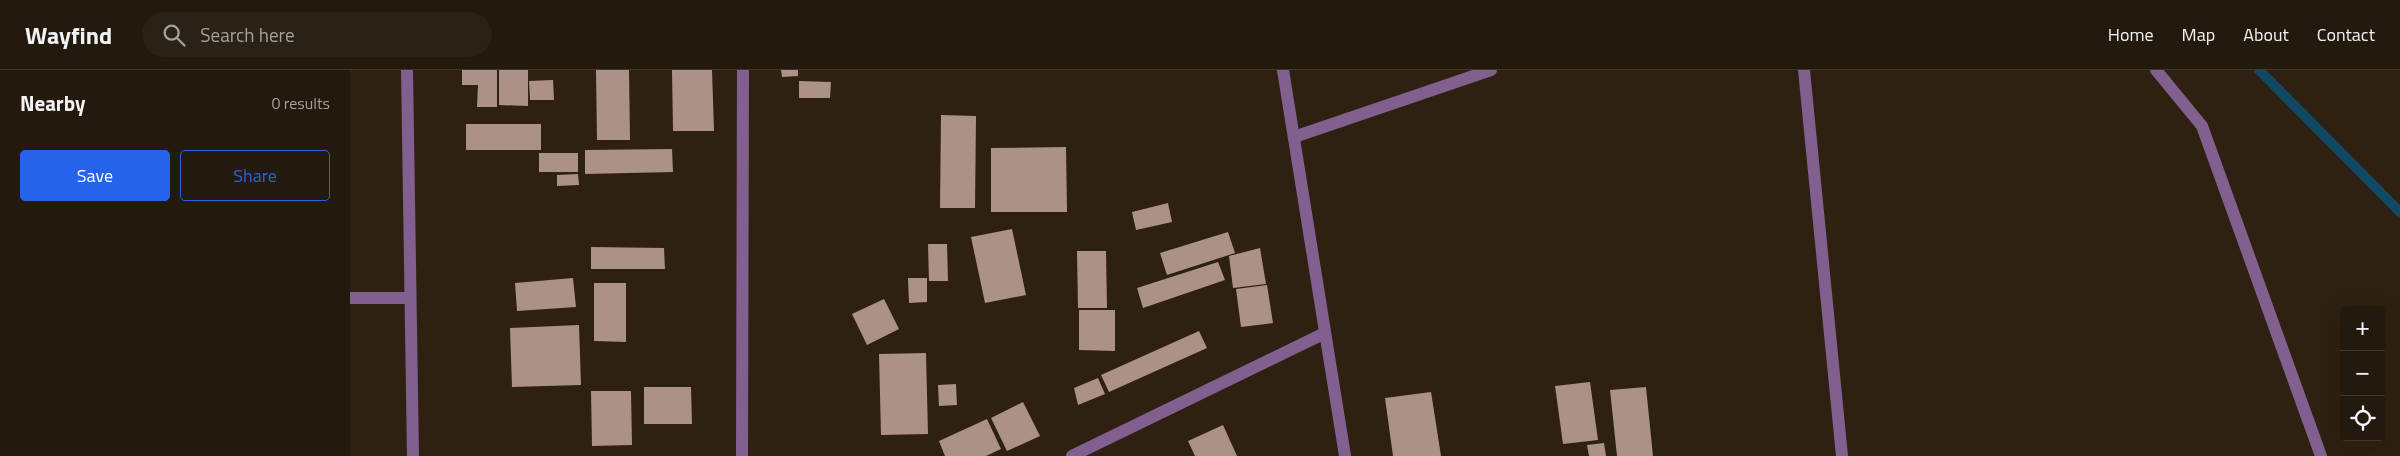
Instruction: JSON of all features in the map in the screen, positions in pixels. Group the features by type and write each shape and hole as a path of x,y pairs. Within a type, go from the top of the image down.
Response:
{"street":[{"path":"407,70 413,456"},
{"path":"742,456 743,70"},
{"path":"1283,70 1345,456"},
{"path":"1294,137 1491,70"},
{"path":"1804,70 1842,456"},
{"path":"2156,70 2202,126 2321,456"},
{"path":"350,298 410,298"},
{"path":"1072,456 1325,333"}],"building":[{"path":"462,70 497,70 497,107 477,107 478,85 462,85"},
{"path":"499,70 528,70 528,106 499,105"},
{"path":"596,70 629,70 630,140 597,140"},
{"path":"672,70 712,70 714,131 673,131"},
{"path":"781,70 798,70 798,76 782,77"},
{"path":"553,80 554,100 530,100 529,81"},
{"path":"799,81 831,82 830,98 799,98"},
{"path":"941,115 976,116 975,208 940,208"},
{"path":"466,124 541,124 541,150 466,150"},
{"path":"1066,147 1067,212 991,212 991,148"},
{"path":"672,149 673,172 585,174 585,150"},
{"path":"539,153 578,153 578,172 539,172"},
{"path":"578,174 579,185 557,186 557,175"},
{"path":"1168,203 1172,222 1136,230 1132,212"},
{"path":"1012,229 1026,295 985,303 971,237"},
{"path":"1228,232 1235,253 1167,275 1160,253"},
{"path":"928,244 947,244 948,281 929,281"},
{"path":"591,247 664,248 665,269 591,269"},
{"path":"1260,248 1266,284 1233,288 1229,256"},
{"path":"1077,251 1106,251 1107,308 1078,308"},
{"path":"1218,262 1225,280 1143,308 1137,288"},
{"path":"573,278 576,307 517,311 515,283"},
{"path":"908,278 927,278 927,302 909,303"},
{"path":"594,283 626,283 626,342 594,341"},
{"path":"1267,285 1273,323 1241,327 1236,289"},
{"path":"884,299 899,329 867,345 852,314"},
{"path":"1079,310 1115,310 1115,351 1079,350"},
{"path":"579,325 581,385 512,387 510,328"},
{"path":"1199,331 1207,348 1109,392 1101,375"},
{"path":"926,353 928,434 881,435 879,354"},
{"path":"1098,378 1105,394 1078,405 1074,388"},
{"path":"1590,382 1598,440 1563,444 1555,386"},
{"path":"956,384 957,405 939,406 938,385"},
{"path":"644,387 691,387 692,424 644,424"},
{"path":"1646,387 1653,456 1617,456 1610,390"},
{"path":"591,391 631,391 632,445 592,446"},
{"path":"1431,392 1441,456 1393,456 1385,398"},
{"path":"1023,402 1040,436 1007,451 991,418"},
{"path":"987,419 1001,449 986,456 945,456 939,441"},
{"path":"1223,425 1237,456 1195,456 1188,441"},
{"path":"1604,443 1606,456 1589,456 1587,445"}],"waterway":[{"path":"2259,70 2400,212"}]}
